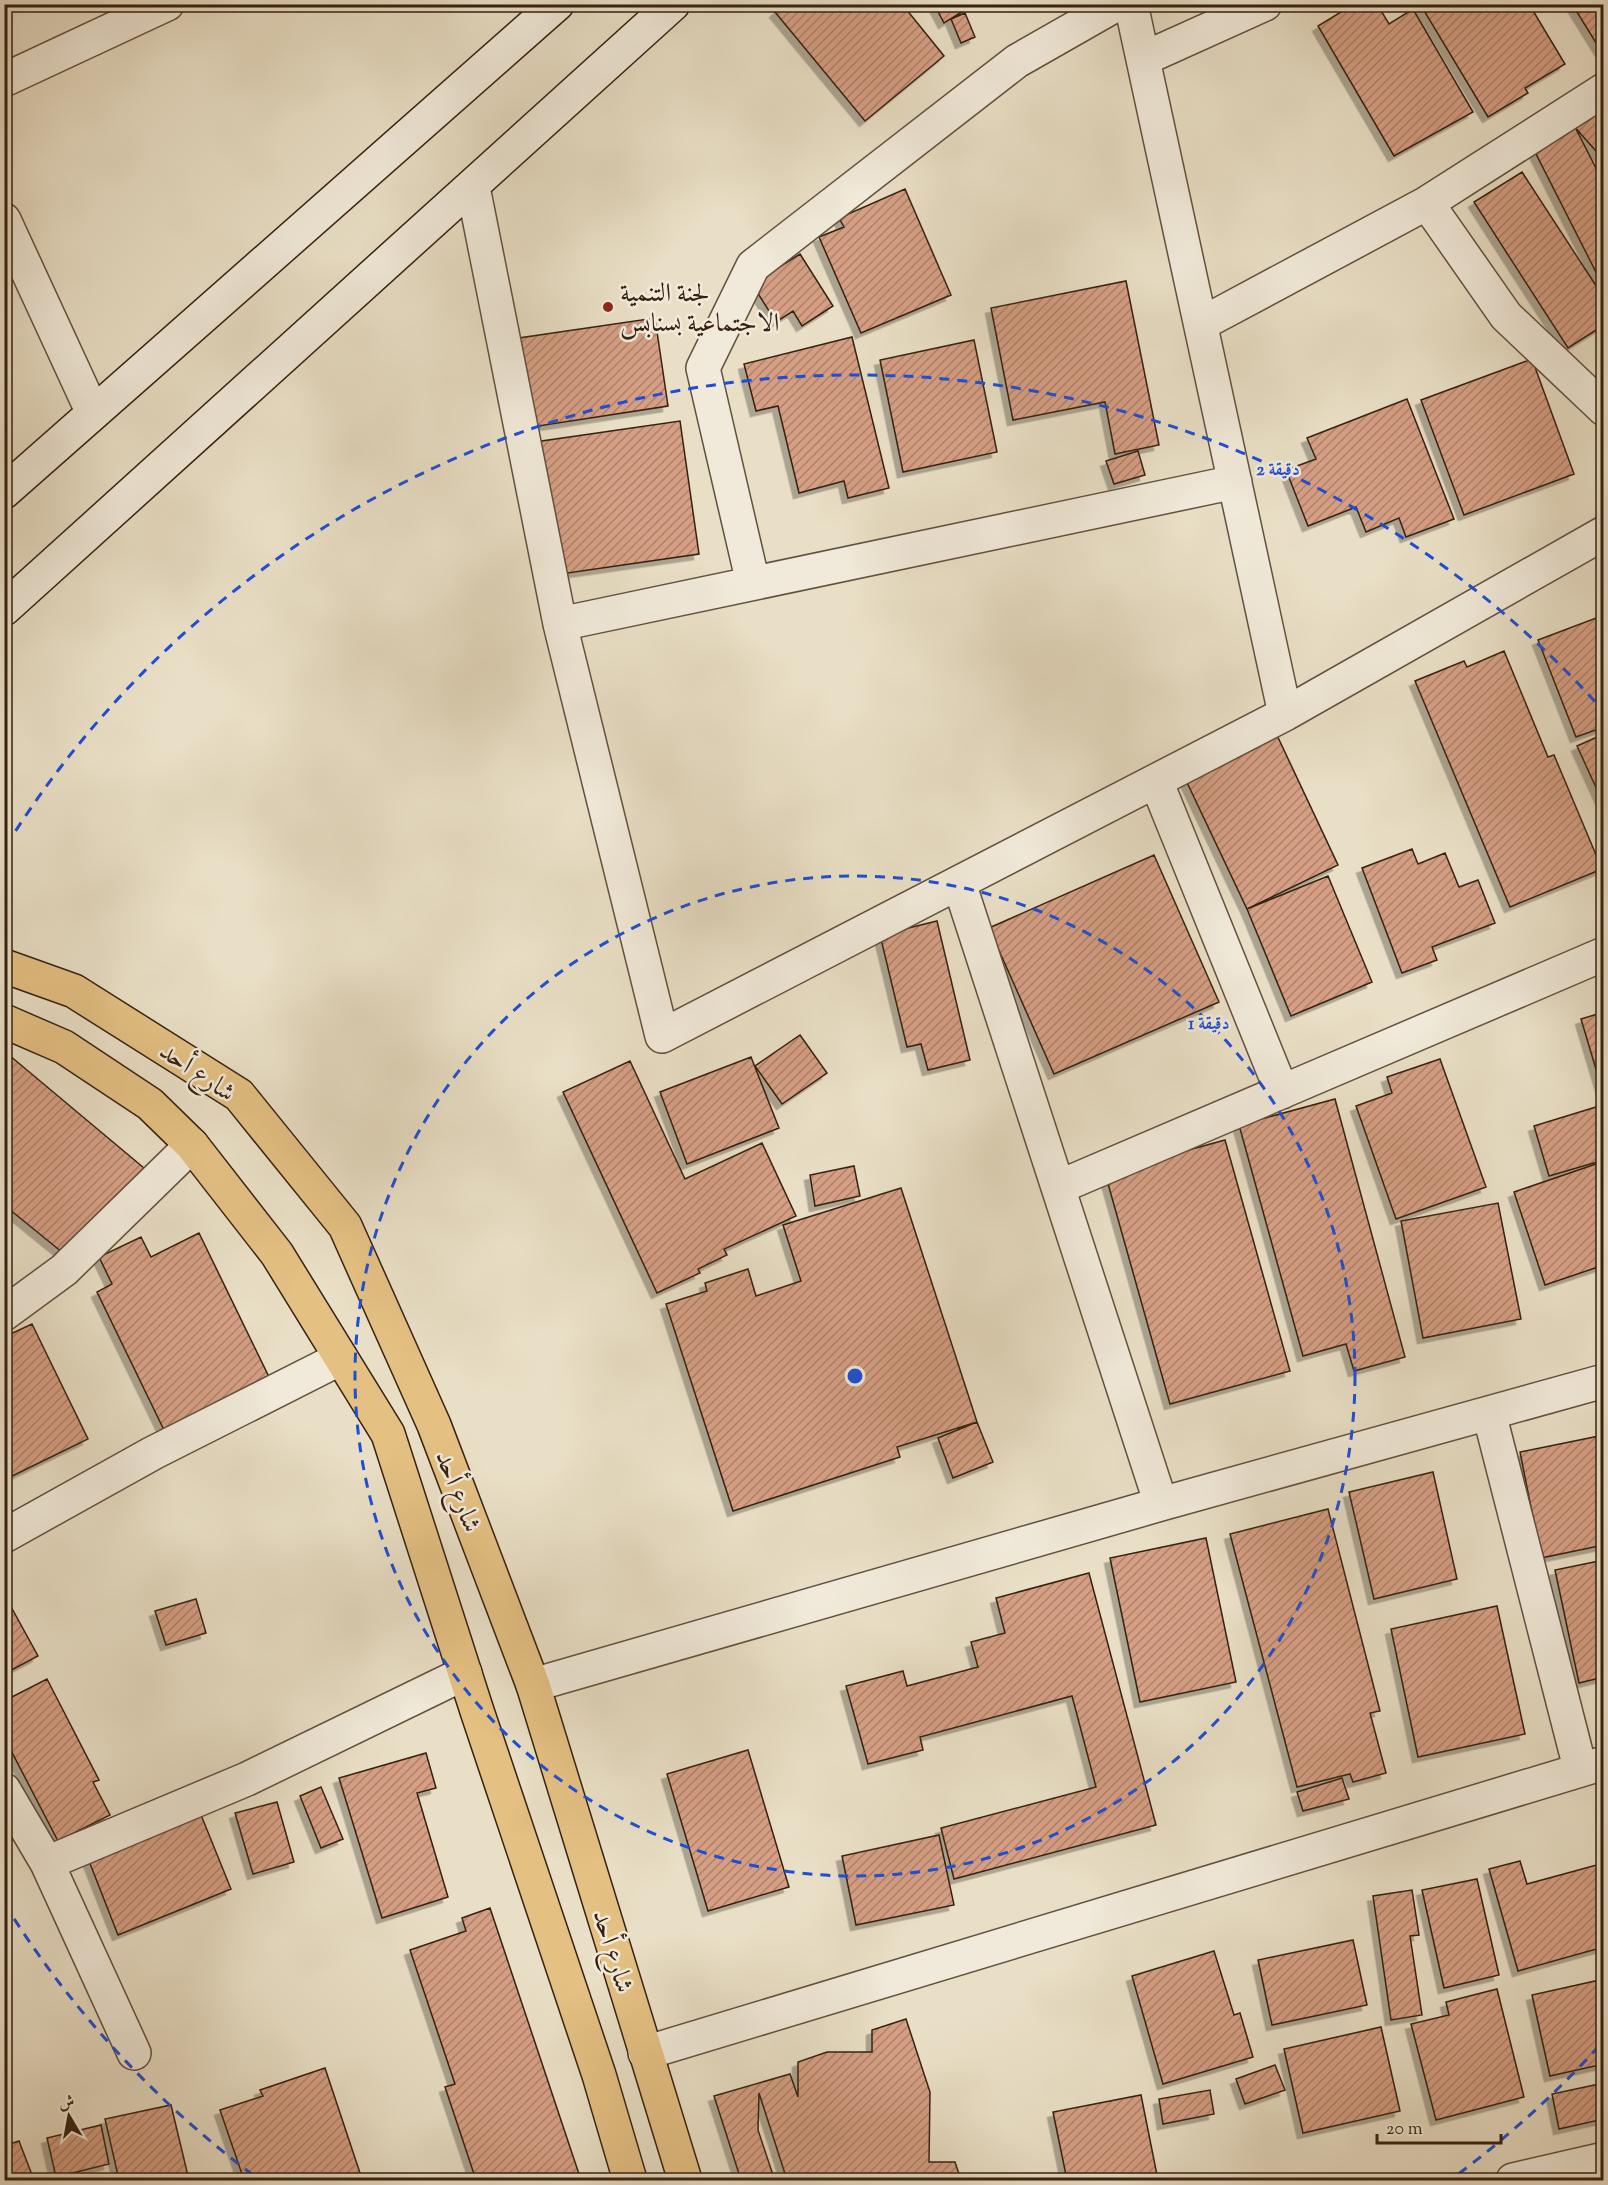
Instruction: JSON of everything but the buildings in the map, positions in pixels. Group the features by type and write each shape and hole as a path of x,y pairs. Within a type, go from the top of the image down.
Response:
{"main road":[{"name":"شارع أحد","path":"4,966 74,991 239,1095 345,1226 434,1425 533,1685 685,2181"},
{"name":"شارع أحد","path":"4,1021 64,1047 150,1104 192,1145 278,1254 388,1434 465,1674 599,2075 630,2181"}],"street":[{"path":"4,80 167,4"},
{"path":"4,492 557,4"},
{"path":"4,609 673,4"},
{"path":"753,583 703,368 753,266 1017,61 1118,4"},
{"path":"1131,4 1285,714"},
{"path":"1143,59 1265,4"},
{"path":"1201,324 1427,204 1604,90"},
{"path":"473,187 560,624 662,1036 1285,714 1604,533"},
{"path":"1427,204 1506,316 1604,409"},
{"path":"4,220 93,413"},
{"path":"560,624 1235,482"},
{"path":"1156,781 1282,1092"},
{"path":"959,883 1161,1504"},
{"path":"1059,1187 1604,954"},
{"path":"4,1314 64,1270 192,1145"},
{"path":"4,1536 153,1454 341,1358"},
{"path":"533,1685 1161,1504 1604,1382"},
{"path":"645,2053 1592,1765 1490,1413"},
{"path":"47,1863 247,1779 465,1674"},
{"path":"4,1790 47,1863 134,2053"},
{"path":"1513,2181 1604,2159"}],"place":[{"name":"لجنة التنمية الاجتماعية بسنابس","path":"608,307"}]}
